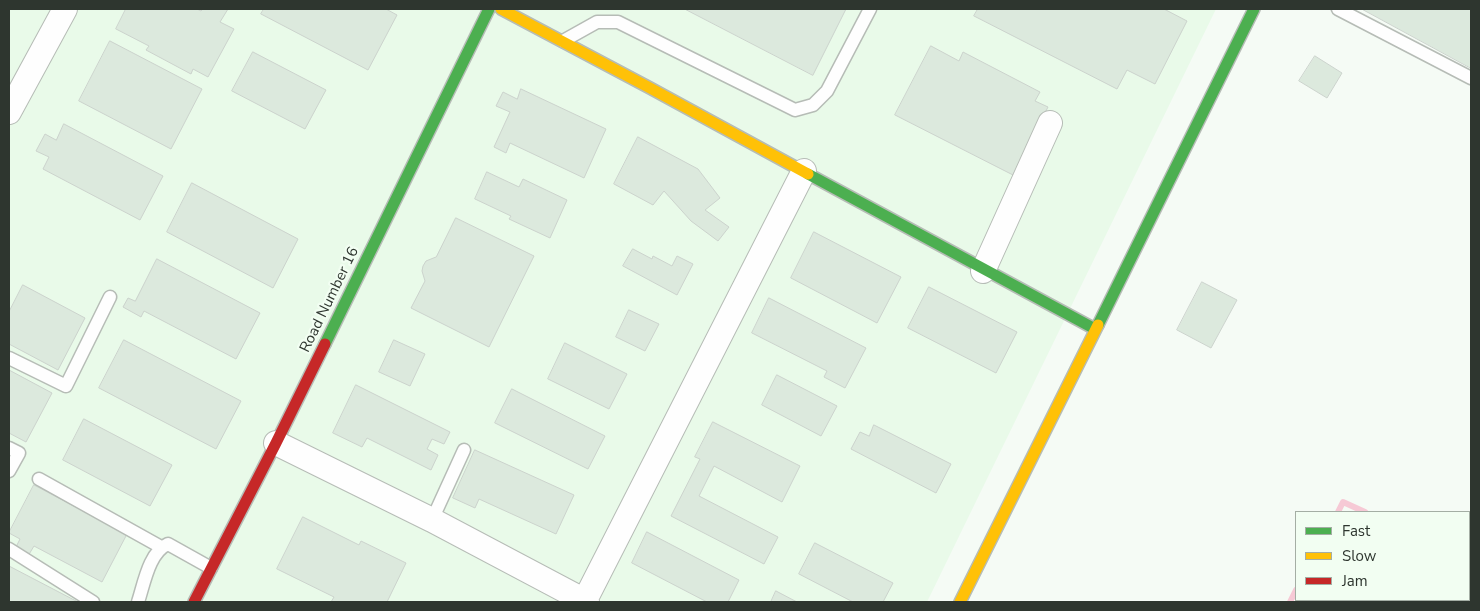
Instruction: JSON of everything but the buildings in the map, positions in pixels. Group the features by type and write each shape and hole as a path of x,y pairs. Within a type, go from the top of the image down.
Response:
{"street":[{"path":"9,112 65,9"},
{"name":"Road Number 16","path":"194,602 276,443 489,9"},
{"path":"501,9 804,171 983,271 1095,329"},
{"path":"960,602 1250,10"},
{"path":"983,271 1050,123"},
{"path":"276,443 432,520 585,602 804,171"}],"lane":[{"path":"563,41 597,22 618,22 795,110 813,106 827,91 870,9"},
{"path":"1338,9 1471,78"},
{"path":"9,358 66,386 110,297"},
{"path":"9,448 19,453 9,471"},
{"path":"432,520 464,450"},
{"path":"39,479 161,547"},
{"path":"138,602 154,555 161,547 168,544 211,568"},
{"path":"9,549 93,602"}],"shaded area":[{"path":"9,9 1216,9 927,602 9,602"}],"waterway":[{"path":"1338,511 1343,502 1363,511"},
{"path":"1290,602 1295,592"}],"traffic: fast":[{"path":"325,344 489,9"},
{"path":"1098,325 1254,9"},
{"path":"808,174 1095,329"}],"traffic: slow":[{"path":"501,9 808,174"},
{"path":"960,602 1098,325"}],"traffic: jam":[{"path":"194,602 325,344"}]}
